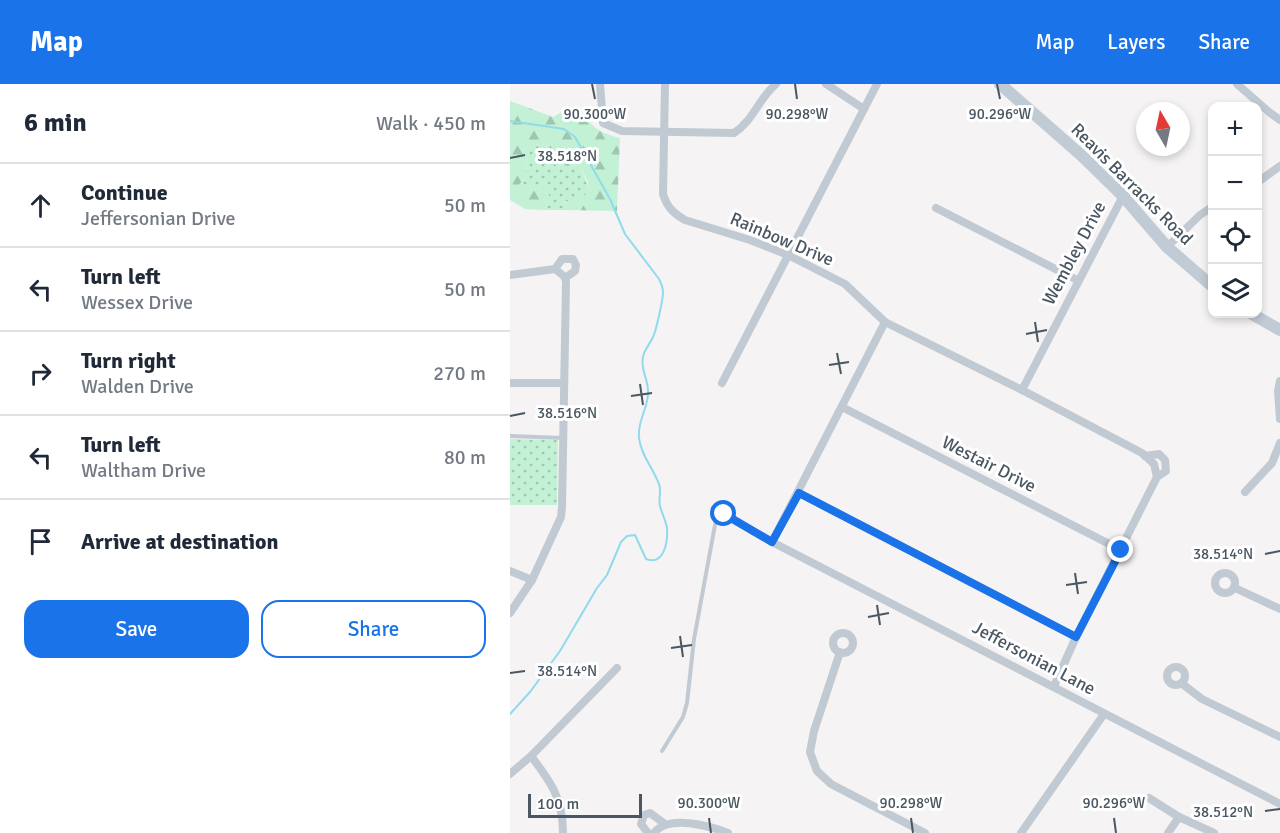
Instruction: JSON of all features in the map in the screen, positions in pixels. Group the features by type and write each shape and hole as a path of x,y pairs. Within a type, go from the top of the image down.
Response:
{"main road":[{"name":"Reavis Barracks Road","path":"1000,84 1081,155 1123,196 1167,247 1208,283"},
{"path":"1259,318 1280,330"}],"street":[{"path":"600,84 603,123 622,131 664,133 734,133 743,127 776,84"},
{"name":"Rainbow Drive","path":"665,84 663,194 670,210 685,220 750,240 788,255 845,284 885,322 1022,390 1145,456 1154,464 1156,477 1166,471 1165,460 1159,454 1145,456"},
{"path":"826,84 864,109"},
{"path":"722,382 877,84"},
{"path":"1237,84 1280,120"},
{"path":"1262,179 1280,166"},
{"name":"Wembley Drive","path":"1022,390 1077,280 1123,196"},
{"path":"936,208 1077,280"},
{"path":"1167,247 1208,210"},
{"path":"510,275 555,268 562,259 573,259 576,265 575,271 565,278"},
{"path":"510,614 532,580 561,517 565,278 555,268"},
{"path":"772,542 885,322"},
{"path":"1280,381 1278,391 1280,419"},
{"path":"510,383 563,383"},
{"name":"Westair Drive","path":"842,407 1121,550"},
{"path":"1245,492 1272,463 1280,442"},
{"path":"1054,686 1156,477"},
{"path":"799,493 1076,637"},
{"name":"Jeffersonian Lane","path":"724,514 772,542 1280,804"},
{"path":"510,571 532,580"},
{"path":"1235,588 1280,609"},
{"path":"840,652 814,731 810,752 817,771 831,784 925,833"},
{"path":"510,774 531,756 618,668"},
{"path":"1181,683 1202,699 1280,737"},
{"path":"1021,833 1104,714"},
{"path":"531,756 547,777 557,796 563,813 563,833"},
{"path":"1149,798 1179,817 1214,833"},
{"path":"648,833 641,824 644,815 650,813 665,824"},
{"path":"1168,833 1179,817"},
{"path":"654,833 665,824 682,823 710,826 728,833"}],"lane":[{"path":"510,436 563,438"},
{"path":"662,751 683,717 691,679 697,621 715,525 717,517 724,514"}],"green space":[{"path":"510,101 553,117 563,111 582,112 598,129 620,138 617,211 566,210 565,202 590,193 588,182 580,166 555,165 549,156 546,143 529,149 525,178 519,185 538,186 548,190 550,200 544,210 525,209 510,200"},
{"path":"546,143 549,156 555,165 580,166 591,193 565,202 566,210 544,210 550,200 519,186 525,178 529,149"},
{"path":"510,439 558,440 557,505 510,505"}],"waterway":[{"path":"510,121 564,129 575,137 610,199 625,234 662,285 663,296 657,322 653,337 643,357 648,393 639,438 642,450 660,487 660,503 667,534 664,551 661,556 652,560 646,559 635,535 627,536 621,542 607,575 560,651 530,692 510,714"}],"route":[{"path":"724,514 772,542 799,493 1076,637 1121,550"}]}
